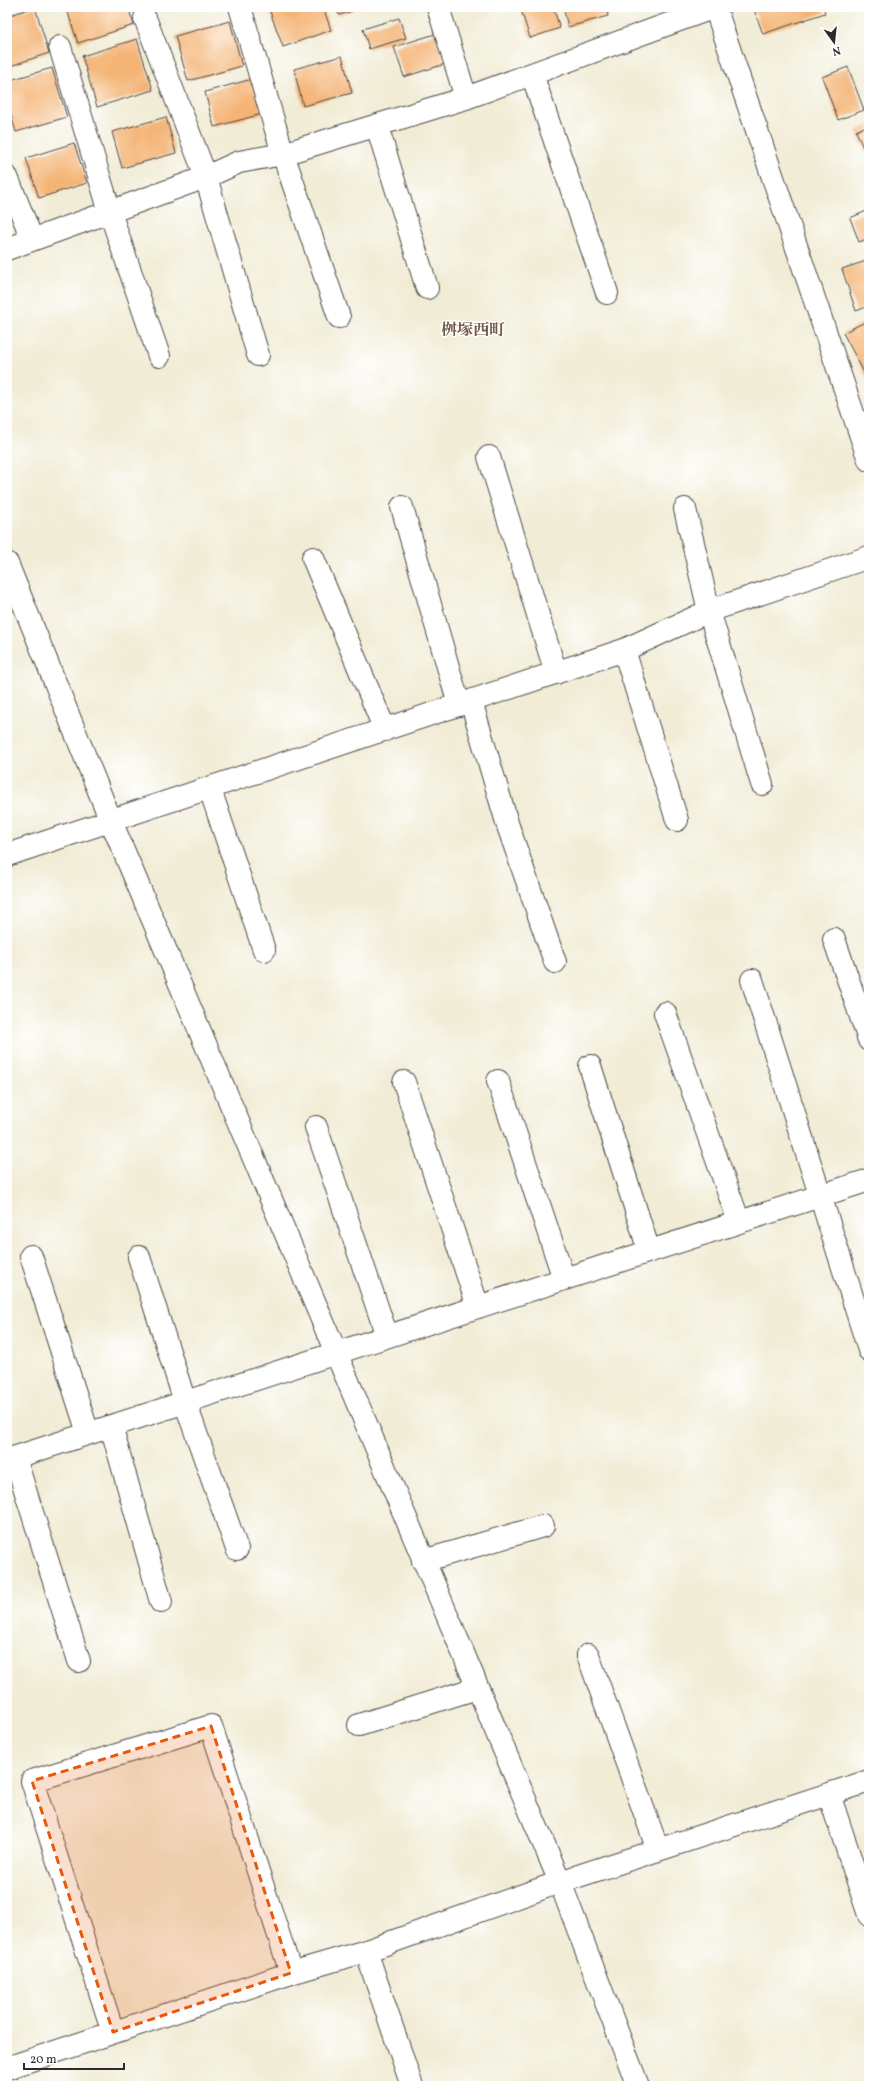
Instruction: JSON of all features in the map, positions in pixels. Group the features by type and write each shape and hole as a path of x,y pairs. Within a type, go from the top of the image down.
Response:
{"street":[{"path":"240,7 283,154 339,317"},
{"path":"438,7 466,98"},
{"path":"7,249 206,177 239,162 283,154 466,98 715,7 860,408 869,460"},
{"path":"145,18 206,177 258,355"},
{"path":"60,47 110,212 159,356"},
{"path":"532,74 607,293"},
{"path":"377,126 427,288"},
{"path":"7,177 32,239"},
{"path":"489,457 556,673"},
{"path":"402,507 465,703 555,962"},
{"path":"685,509 709,611 762,784"},
{"path":"7,855 112,822 624,650 709,611 869,557"},
{"path":"313,558 384,730"},
{"path":"7,563 112,822 423,1561 560,1882 638,2086"},
{"path":"624,650 677,820"},
{"path":"210,789 264,950"},
{"path":"834,939 869,1040"},
{"path":"752,980 869,1350"},
{"path":"665,1012 739,1222"},
{"path":"590,1066 649,1251"},
{"path":"498,1081 564,1279"},
{"path":"404,1082 478,1307"},
{"path":"316,1127 387,1336"},
{"path":"79,1661 11,1459 869,1180"},
{"path":"31,1256 88,1433"},
{"path":"139,1257 185,1402 237,1549"},
{"path":"110,1426 160,1602"},
{"path":"423,1561 543,1526"},
{"path":"588,1656 658,1850"},
{"path":"359,1725 477,1688"},
{"path":"113,2032 32,1781 211,1726 291,1972"},
{"path":"7,2068 291,1972 366,1951 560,1882 869,1781"},
{"path":"829,1794 869,1915"},
{"path":"366,1951 412,2086"}],"highlighted area":[{"path":"211,1726 291,1973 113,2032 32,1781"}],"building":[{"path":"35,7 49,53 7,67 7,16"},
{"path":"66,7 128,7 134,25 78,43"},
{"path":"276,7 323,7 331,30 283,47 269,9"},
{"path":"336,7 365,7 339,15"},
{"path":"520,7 553,7 560,28 530,38"},
{"path":"563,7 606,7 608,16 568,27"},
{"path":"753,7 823,7 825,13 763,34"},
{"path":"399,18 406,38 369,49 363,29"},
{"path":"230,21 242,66 188,81 175,36"},
{"path":"435,34 445,64 404,77 394,47"},
{"path":"137,39 153,90 97,107 82,56"},
{"path":"342,56 352,93 303,106 294,69"},
{"path":"848,67 864,110 838,120 822,77"},
{"path":"52,68 67,117 16,132 7,101 7,81"},
{"path":"252,79 262,114 214,127 205,92"},
{"path":"166,117 176,153 122,168 112,132"},
{"path":"869,125 869,162 856,131"},
{"path":"74,143 87,183 39,198 26,158"},
{"path":"869,210 869,238 859,242 850,218"},
{"path":"869,260 869,306 856,311 842,269"},
{"path":"869,320 869,377 867,378 843,333"}],"district":[{"name":"桝塚西町","path":"473,331"}]}
